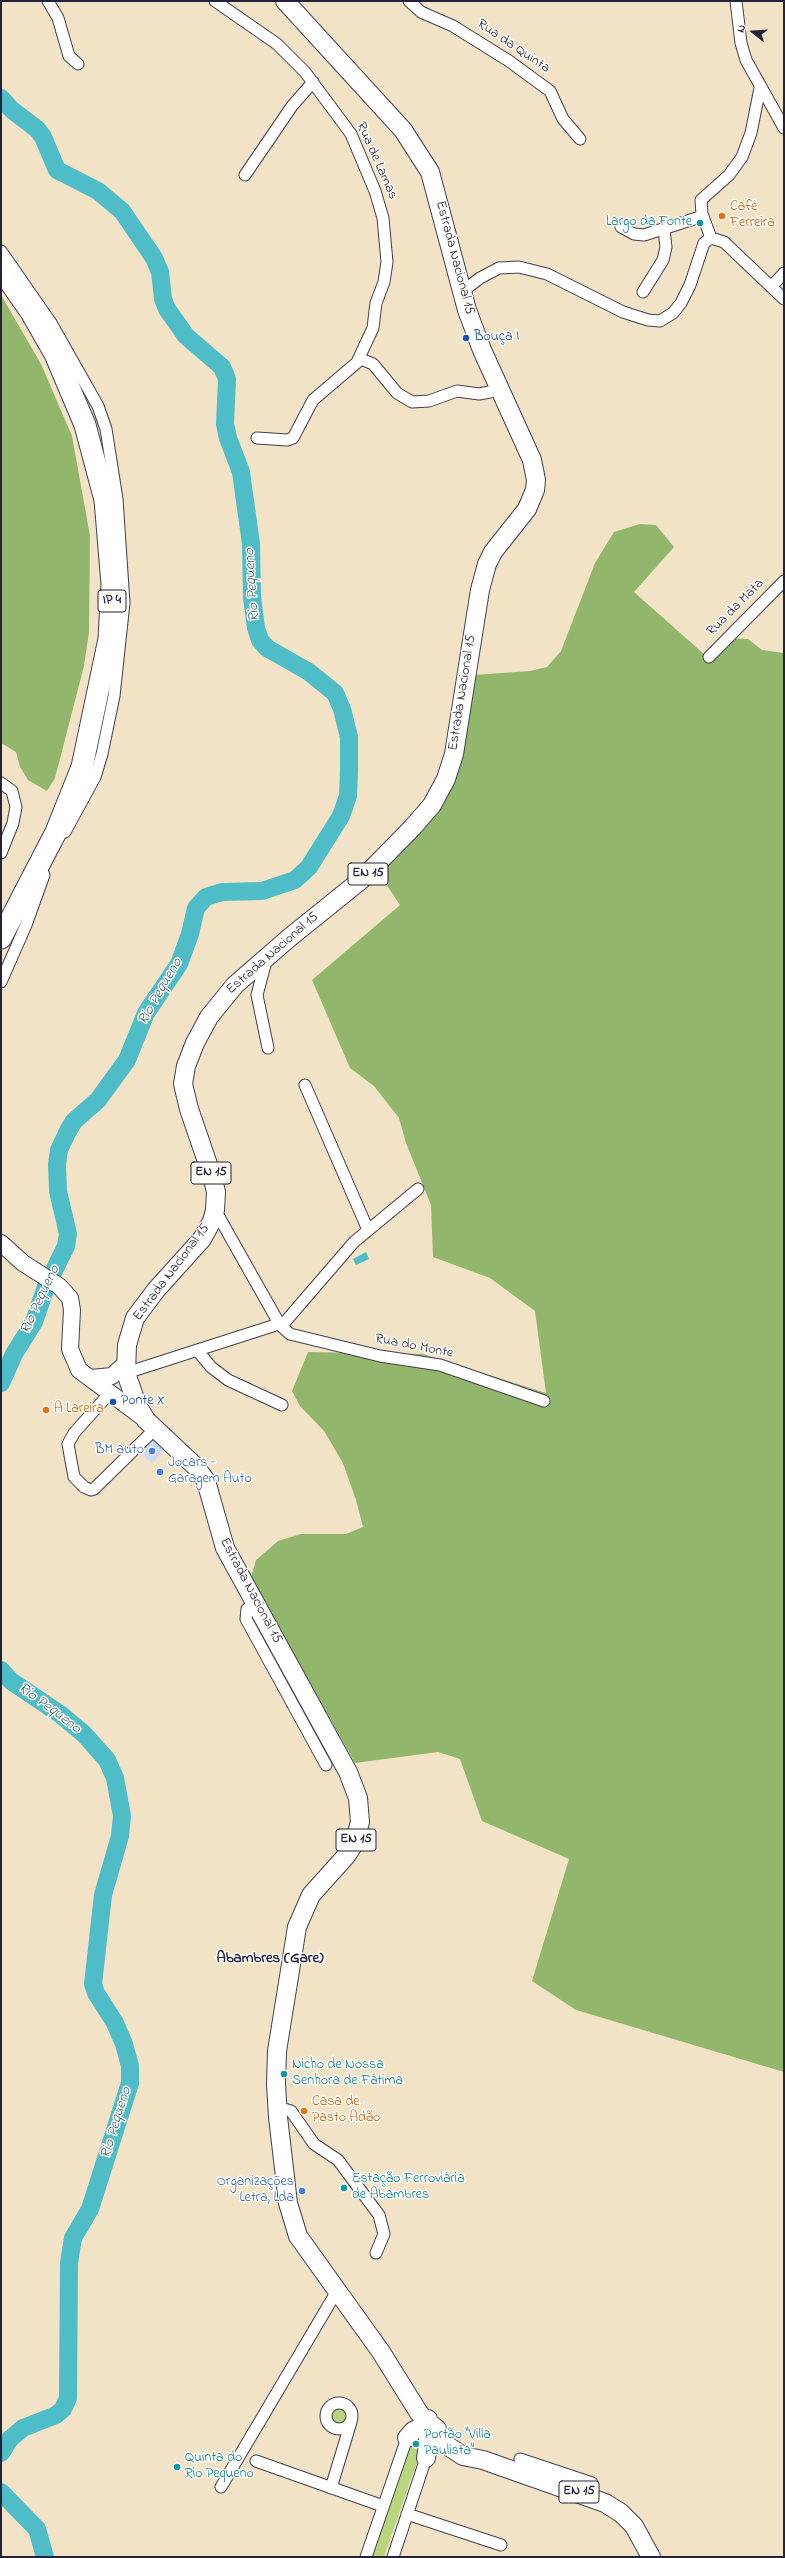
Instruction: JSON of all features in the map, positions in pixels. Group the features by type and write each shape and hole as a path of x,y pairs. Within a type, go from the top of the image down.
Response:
{"highway":[{"name":"IP 4","path":"1,268 31,312 55,354 85,425 105,500 110,544 112,597 110,633 101,685 78,778 56,832 1,938"},
{"name":"IP 4","path":"1,286 42,350 75,428 94,495 101,584 94,663 71,764 45,829 1,915"}],"main road":[{"name":"Estrada Nacional 15","path":"285,1 415,145 434,184 462,292 473,328 532,460 536,480 535,490 527,510 493,552 485,571 456,742 446,779 423,817 370,872 267,956 235,985 209,1017 195,1043 183,1075 186,1101 215,1185 215,1210 212,1222 202,1239 140,1311 128,1336 114,1381 150,1425 193,1464 206,1481 213,1499 222,1542 351,1778 358,1794 360,1812 359,1830 351,1848 311,1895 297,1926 277,2051 277,2107 292,2220 304,2246 335,2289"},
{"name":"EN 15","path":"335,2289 415,2399 456,2447"},
{"name":"EN 15","path":"415,2399 428,2425 456,2447 466,2457 483,2460 577,2485 626,2518 640,2534 651,2557"},
{"path":"407,2438 409,2422 415,2399"},
{"path":"407,2438 414,2430 428,2425 426,2458"},
{"path":"426,2458 436,2451 456,2447"}],"street":[{"path":"48,1 58,18 69,56 78,64"},
{"name":"Rua de Lamas","path":"215,1 277,44 313,82 351,134 378,198 383,218 388,254 386,274 376,302 373,328 358,360"},
{"name":"Rua da Quinta","path":"409,1 421,12 453,26 509,61 550,91 563,119 580,139"},
{"path":"736,1 744,52 760,88 784,128"},
{"path":"245,175 292,106 313,82"},
{"path":"711,238 703,216 701,203 704,196 726,178 742,157 751,133 760,88"},
{"path":"621,227 634,234 644,235 664,230 703,216"},
{"path":"643,292 663,260 666,247 664,230"},
{"path":"462,292 480,278 499,268 519,267 547,274 623,312 648,320 660,321 673,313 681,303 693,278 704,243 711,238"},
{"path":"711,238 724,242 784,299"},
{"path":"1,251 51,323 94,398 103,418 118,499 124,603 115,689 98,770 90,789 47,867 26,925 1,982"},
{"path":"771,287 784,273"},
{"path":"257,438 284,440 293,438 313,400 358,360 364,359 373,364 397,393 412,402 429,401 457,391 480,394 500,390"},
{"name":"Rua da Mata","path":"708,657 784,581"},
{"path":"1,783 12,791 16,807 13,823 1,853"},
{"path":"267,956 258,995 268,1048"},
{"path":"305,1085 368,1230"},
{"path":"150,1425 94,1489 91,1490 84,1487 74,1477 68,1444 74,1433 114,1381 197,1350 280,1325 293,1316 337,1260 368,1230 418,1189"},
{"path":"215,1210 280,1325"},
{"path":"1,1243 34,1270 65,1292 71,1302 70,1343 73,1361 79,1370 114,1381"},
{"name":"Rua do Monte","path":"280,1325 290,1334 299,1338 380,1356 440,1365 544,1401"},
{"path":"197,1350 211,1367 228,1380 282,1405"},
{"path":"255,1604 247,1610 246,1619 326,1765"},
{"path":"277,2107 291,2111 314,2144 338,2160 379,2215 384,2234 376,2253"},
{"path":"221,2488 335,2289"},
{"path":"331,2488 346,2441 352,2413 347,2406 340,2403 332,2406 326,2412 326,2420 346,2441"},
{"path":"336,2429 344,2429 351,2422"},
{"path":"366,2557 407,2438"},
{"path":"393,2557 426,2458"},
{"path":"520,2459 577,2485 592,2483"},
{"path":"256,2461 383,2506"},
{"path":"407,2514 501,2545"}],"shaded area":[{"path":"151,1438 164,1449 152,1464 138,1450"}],"green space":[{"path":"1,295 41,364 72,436 90,536 89,632 84,666 55,778 47,791 28,780 20,767 16,752 1,743"},
{"path":"640,524 656,525 674,547 634,592 705,655 724,638 748,639 762,650 784,653 784,2072 576,2010 532,1981 569,1859 482,1821 460,1759 438,1752 355,1763 251,1577 256,1560 278,1541 301,1534 346,1534 363,1527 356,1500 343,1463 324,1431 300,1406 292,1391 308,1352 423,1354 546,1393 535,1311 490,1278 433,1257 431,1205 406,1143 399,1118 374,1086 350,1068 312,980 400,905 378,872 427,822 474,675 530,671 547,667 561,651 595,563 614,532"},
{"path":"339,2409 344,2411 346,2416 344,2421 339,2423 334,2421 332,2416 334,2411"},
{"path":"410,2443 422,2447 384,2557 371,2557"}],"water":[{"path":"366,1252 369,1259 356,1265 353,1259"}],"waterway":[{"name":"Rio Pequeno","path":"1,98 12,110 37,129 43,137 57,170 98,191 122,211 154,258 160,272 163,299 167,309 186,336 222,367 227,379 225,424 228,438 241,472 251,544 252,597 256,628 260,640 267,648 309,672 335,693 342,709 349,737 348,796 341,816 309,867 295,880 262,891 222,892 206,897 196,908 190,934 179,964 146,1013 127,1060 98,1100 74,1121 68,1131 59,1150 57,1164 58,1191 68,1234 66,1246 46,1287 34,1322 14,1354 1,1383"},
{"name":"Rio Pequeno","path":"1,1670 11,1681 60,1714 84,1734 107,1760 115,1778 122,1816 120,1836 103,1895 93,1984 96,1993 115,2023 124,2044 130,2066 130,2083 90,2209 73,2238 69,2263 68,2398 63,2409 56,2415 23,2428 10,2439 1,2453"},
{"name":"Rio Pequeno","path":"1,2492 37,2529 45,2557"}],"place":[{"name":"Café Ferreira","path":"722,216"},
{"name":"Largo da Fonte","path":"700,223"},
{"name":"Bouça I","path":"466,338"},
{"name":"Ponte X","path":"113,1402"},
{"name":"A Lareira","path":"46,1410"},
{"name":"BM auto","path":"152,1451"},
{"name":"Jocars - Garagem Auto","path":"160,1472"},
{"name":"Nicho de Nossa Senhora de Fátima","path":"284,2074"},
{"name":"Casa de Pasto Adão","path":"304,2111"},
{"name":"Estação Ferroviária de Abambres","path":"344,2188"},
{"name":"Organizações Letra, Lda","path":"302,2191"},
{"name":"Portão \"Villa Paulista\"","path":"416,2444"},
{"name":"Quinta do Rio Pequeno","path":"177,2467"}],"district":[{"name":"Abambres (Gare)","path":"270,1960"}]}
